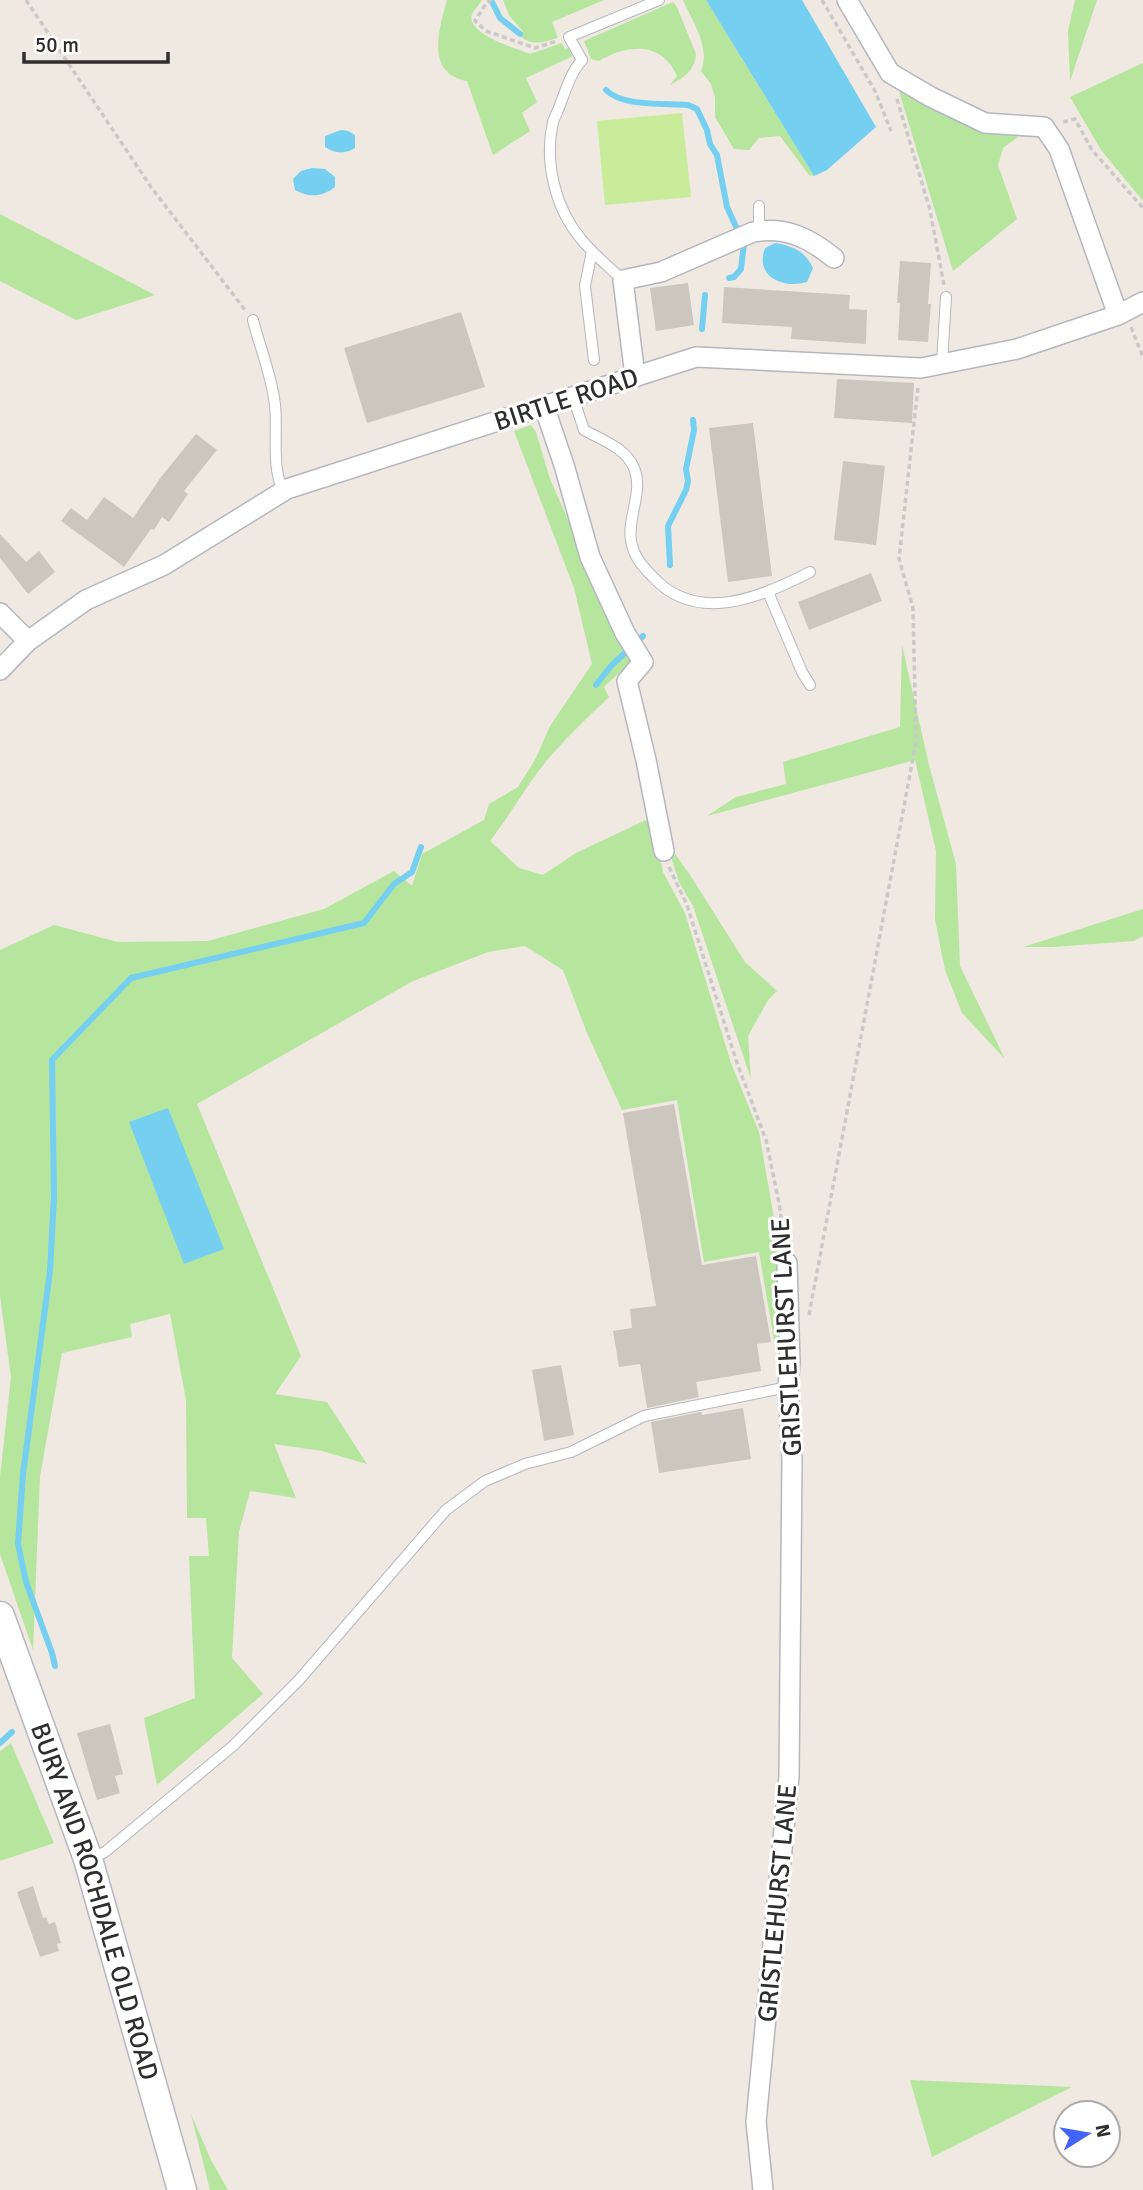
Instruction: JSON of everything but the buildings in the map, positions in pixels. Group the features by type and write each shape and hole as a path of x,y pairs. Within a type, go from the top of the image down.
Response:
{"main road":[{"name":"BURY AND ROCHDALE OLD ROAD","path":"0,1616 88,1859 183,2190"}],"street":[{"path":"847,0 890,73 931,97 985,123 1044,127 1059,149 1122,313"},
{"path":"635,376 623,281 661,272 756,232 775,230 797,234 815,243 834,258"},
{"name":"BIRTLE ROAD","path":"0,670 28,641 86,600 164,565 283,491 635,376 696,357 921,368 1017,349 1122,313 1143,302"},
{"path":"544,406 590,557 628,638 643,662 627,681 664,851"},
{"path":"0,613 28,641"},
{"name":"GRISTLEHURST LANE","path":"763,2190 756,2122 789,1776 792,1460 788,1387 790,1363 787,1263"}],"lane":[{"path":"623,281 582,241 565,218 550,160 553,121 574,68 583,60 569,37 659,0"},
{"path":"756,232 758,206"},
{"path":"592,251 585,286 594,360"},
{"path":"942,364 946,298"},
{"path":"253,320 275,403 277,478 283,491"},
{"path":"573,397 584,430 620,450 630,459 638,485 630,525 632,542 638,561 662,587 697,602 718,603 748,599 810,572"},
{"path":"768,592 810,685"},
{"path":"88,1859 105,1852 234,1745 299,1680 446,1510 485,1480 525,1464 571,1452 644,1416 788,1387"}],"path":[{"path":"26,0 151,187 253,320"},
{"path":"492,0 486,1 475,21 486,31 535,48 569,37"},
{"path":"822,0 875,92 891,131"},
{"path":"890,73 930,210 946,298"},
{"path":"1044,127 1075,119 1092,150 1143,208"},
{"path":"1122,313 1143,357"},
{"path":"809,1315 916,742 913,608 899,559 921,368"},
{"name":"GRISTLEHURST LANE","path":"664,851 673,879 687,905 736,1059 766,1140 779,1203 787,1263"}],"green space":[{"path":"447,0 482,0 472,14 472,21 484,34 504,44 530,54 562,43 565,49 571,46 575,55 526,78 537,102 522,113 530,131 493,155 467,81 454,77 440,60 439,37"},
{"path":"503,0 604,0 552,22 558,38 538,43 520,36 523,32 509,15"},
{"path":"683,0 706,0 814,176 809,175 780,136 759,138 749,150 734,149 715,117 715,98 711,84 701,71 704,53 702,44"},
{"path":"1075,0 1097,0 1070,81 1068,31"},
{"path":"673,2 696,54 691,69 679,80 670,85 677,76 662,56 653,51 632,49 599,61 591,59 584,41"},
{"path":"1143,63 1143,201 1101,150 1070,97"},
{"path":"896,81 982,127 1018,137 1003,148 998,165 1017,219 953,271"},
{"path":"682,113 691,197 605,205 597,121"},
{"path":"0,214 155,295 76,320 0,281"},
{"path":"531,425 604,611 632,661 604,687 609,697 545,763 490,841 519,868 543,875 576,853 652,817 663,872 685,913 731,1063 759,1132 782,1264 783,1338 774,1340 759,1252 704,1262 677,1100 622,1110 587,1033 563,970 525,946 488,952 413,981 197,1104 301,1356 275,1394 327,1402 367,1464 322,1451 274,1444 296,1498 250,1491 239,1532 232,1658 263,1694 157,1785 144,1718 195,1698 189,1556 209,1556 206,1518 187,1518 186,1400 170,1314 130,1324 132,1337 62,1353 40,1476 33,1650 0,1554 0,1477 11,1377 0,1296 0,950 54,925 118,942 208,941 324,909 394,871 412,886 422,854 484,820 489,804 518,787 536,758 550,726 592,664 574,588 514,431"},
{"path":"902,645 929,765 956,864 960,966 1005,1059 962,1013 945,970 935,920 936,851 915,760 707,816 736,797 786,784 783,762 900,727"},
{"path":"666,841 745,962 777,991 768,1000 748,1036 751,1079 693,906 679,882"},
{"path":"1143,909 1143,936 1134,941 1023,947"},
{"path":"11,1743 54,1843 0,1861 0,1751"},
{"path":"910,2080 1072,2087 932,2157"},
{"path":"191,2114 211,2160 228,2190 210,2190"}],"water":[{"path":"706,0 802,0 876,127 827,170 814,176"},
{"path":"341,130 355,135 355,148 340,152 325,147 325,136"},
{"path":"325,169 335,177 335,187 315,195 295,190 293,179 301,171"},
{"path":"775,243 793,248 806,257 813,268 807,282 789,284 767,273 763,258 765,248"},
{"path":"168,1108 224,1249 184,1264 129,1122"}],"waterway":[{"path":"491,0 500,18 520,34"},
{"path":"606,90 633,102 688,105 697,109 717,155 727,207 744,244 741,269 734,277 729,278"},
{"path":"702,329 705,295"},
{"path":"670,565 668,526 686,490 693,420"},
{"path":"596,685 611,666 643,636"},
{"path":"55,1666 26,1582 18,1544 23,1474 50,1271 54,1197 52,1060 131,978 364,923 394,884 412,872 421,847"},
{"path":"0,1743 12,1732"}]}
